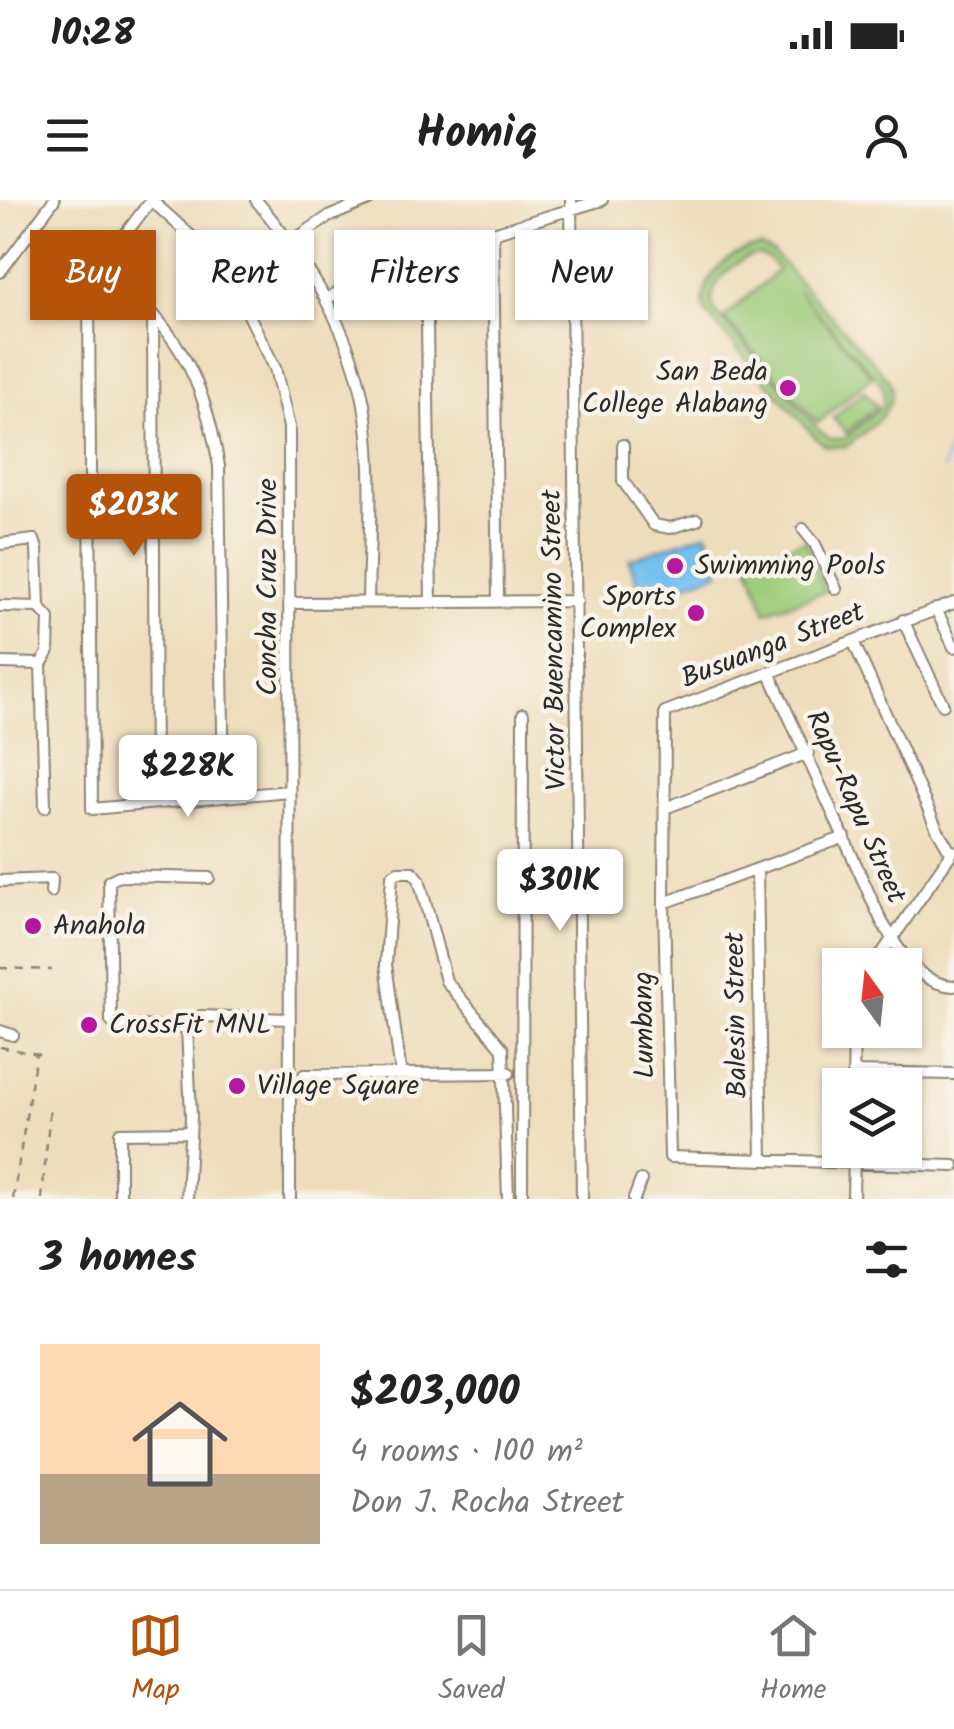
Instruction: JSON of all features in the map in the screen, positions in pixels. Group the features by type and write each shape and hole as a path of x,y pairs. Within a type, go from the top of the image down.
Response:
{"street":[{"path":"0,272 54,200"},
{"path":"129,230 151,200"},
{"name":"Concha Cruz Drive","path":"151,200 212,255 256,326 276,368 289,427 290,1199"},
{"path":"256,200 281,230"},
{"path":"309,230 328,217 369,200"},
{"path":"495,233 571,206 602,200"},
{"name":"Victor Buencamino Street","path":"571,206 582,1199"},
{"path":"314,278 327,299 351,359 366,415 370,483 368,602"},
{"path":"327,299 334,295"},
{"path":"89,320 92,808 289,791"},
{"path":"153,320 154,803"},
{"path":"156,320 183,352 198,380 211,420 218,466 224,796"},
{"path":"427,320 431,602"},
{"path":"494,320 498,602"},
{"path":"623,445 624,480 654,525 670,528 696,520"},
{"path":"802,529 815,544 836,589"},
{"path":"0,544 36,542 40,607 49,618 48,653 41,664 45,807"},
{"path":"290,602 577,601"},
{"name":"Busuanga Street","path":"665,712 954,603"},
{"path":"0,606 40,607"},
{"path":"936,610 954,647"},
{"path":"903,620 943,704"},
{"path":"853,641 937,830 953,851 885,948"},
{"path":"0,664 41,664"},
{"name":"Rapu-Rapu Street","path":"769,672 891,938 931,983 954,986"},
{"name":"Lumbang","path":"665,712 664,903 670,1157 762,1159"},
{"path":"522,1199 524,714"},
{"path":"664,808 808,754"},
{"path":"664,903 846,837"},
{"name":"Balesin Street","path":"758,870 762,1159"},
{"path":"402,1074 386,964 392,876 414,872 419,878 446,981 503,1049 508,1199"},
{"path":"208,878 119,876 110,881 112,1020 116,1026 188,1027 201,1016 290,1019"},
{"path":"0,882 52,879 51,892"},
{"path":"188,1027 188,1199"},
{"path":"0,1031 12,1035"},
{"path":"304,1074 520,1073"},
{"path":"922,1073 954,1074"},
{"path":"120,1199 120,1133 190,1132"},
{"path":"507,1149 522,1149"},
{"path":"762,1159 822,1163"},
{"path":"922,1166 954,1166"},
{"path":"853,1199 855,1168"},
{"path":"634,1199 641,1180"}],"path":[{"path":"0,968 52,970"},
{"path":"0,1047 42,1055"},
{"path":"12,1199 36,1054"},
{"path":"42,1199 50,1108"}],"green space":[{"path":"760,247 773,253 889,380 892,391 886,410 846,447 826,446 817,439 706,313 705,290 710,279 727,260","holes":["759,255 769,259 778,270 724,318 818,423 872,376 797,290 880,382 884,391 883,405 844,439 831,439 823,434 713,309 714,290 732,266"]},
{"path":"864,391 877,406 846,433 833,418"},
{"path":"806,540 825,592 766,612 748,560"}],"water":[{"name":"Swimming Pools","path":"707,533 720,572 642,599 629,559"}],"waterway":[{"path":"943,469 954,431"}],"place":[{"name":"San Beda College Alabang","path":"788,388"},
{"name":"Swimming Pools","path":"675,566"},
{"name":"Sports Complex","path":"696,613"},
{"name":"Anahola","path":"33,926"},
{"name":"CrossFit MNL","path":"89,1025"},
{"name":"Village Square","path":"237,1086"}]}
